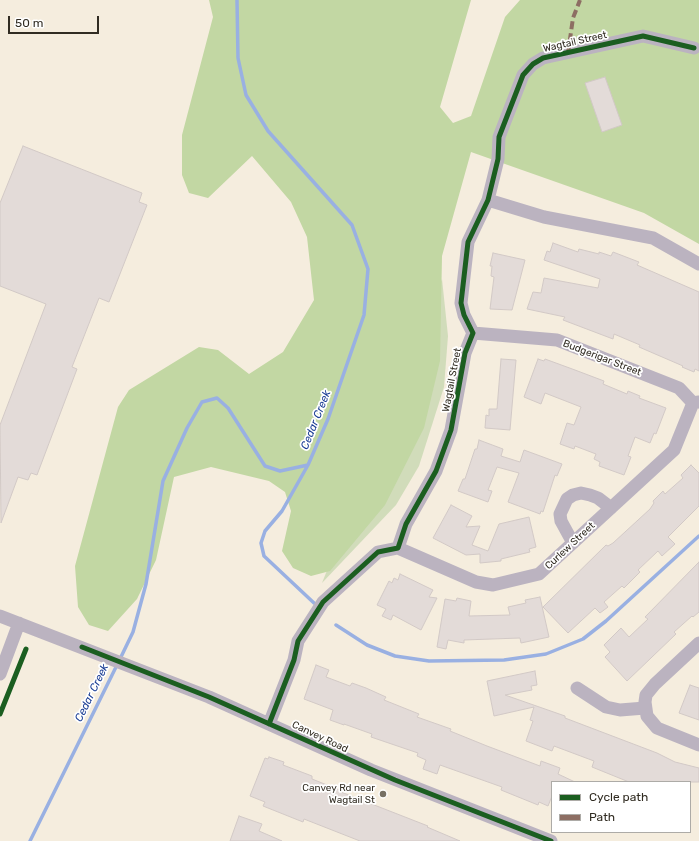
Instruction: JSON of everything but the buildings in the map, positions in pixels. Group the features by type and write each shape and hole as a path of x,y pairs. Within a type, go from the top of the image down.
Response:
{"street":[{"name":"Wagtail Street","path":"398,548 406,524 436,471 451,430 465,353 473,333 464,315 461,303 468,242 488,200 498,159 499,137 523,75 533,64 543,58 643,36 694,48"},
{"path":"488,200 544,217 653,238 699,264"},
{"name":"Budgerigar Street","path":"473,333 557,340 679,388 696,403"},
{"name":"Curlew Street","path":"398,548 476,582 493,585 539,574 674,450 696,403"},
{"path":"573,543 561,521 560,514 567,499 573,495 581,493 598,498 611,508"},
{"path":"269,724 294,660 298,641 323,602 378,552 398,548"},
{"name":"Canvey Road","path":"0,616 209,697 395,780 550,841"},
{"path":"0,674 19,623"},
{"path":"699,643 655,684 646,695 645,708 647,716 657,728 699,745"},
{"path":"577,688 606,707 620,710 645,708"}],"green space":[{"path":"209,0 471,0 440,107 453,123 471,116 505,17 520,0 699,0 699,244 644,213 471,152 442,256 440,361 424,428 385,505 330,571 311,576 293,568 282,551 291,511 285,492 269,481 211,467 174,477 156,560 137,599 108,631 89,625 78,607 75,566 118,407 129,390 199,347 218,350 249,374 283,352 314,300 307,237 291,202 252,156 208,198 189,193 182,175 182,135 213,17"},
{"path":"442,279 448,336 444,387 419,466 396,505 322,583"}],"waterway":[{"name":"Cedar Creek","path":"120,659 133,632 146,584 163,481 187,428 202,402 217,398 228,408 265,466 280,471 308,465 328,419 364,315 368,269 352,225 268,131 246,95 238,58 237,0"},
{"path":"308,465 282,511 265,531 261,543 264,556 314,603"},
{"path":"336,625 367,645 395,656 429,661 504,660 546,654 583,639 606,621 699,536"},
{"name":"Cedar Creek","path":"30,841 117,665"}],"marked path":[{"path":"568,53 573,18 580,0"}],"cycle path":[{"path":"269,724 294,660 298,641 323,602 378,552 398,548 406,524 436,471 451,430 465,353 473,333 464,315 461,303 468,242 488,200 498,159 499,137 523,75 533,64 543,58 643,36 694,48"},
{"path":"82,647 209,697 395,780 551,841"},
{"path":"0,714 26,649"}],"place":[{"name":"Canvey Rd near Wagtail St","path":"383,794"}]}
